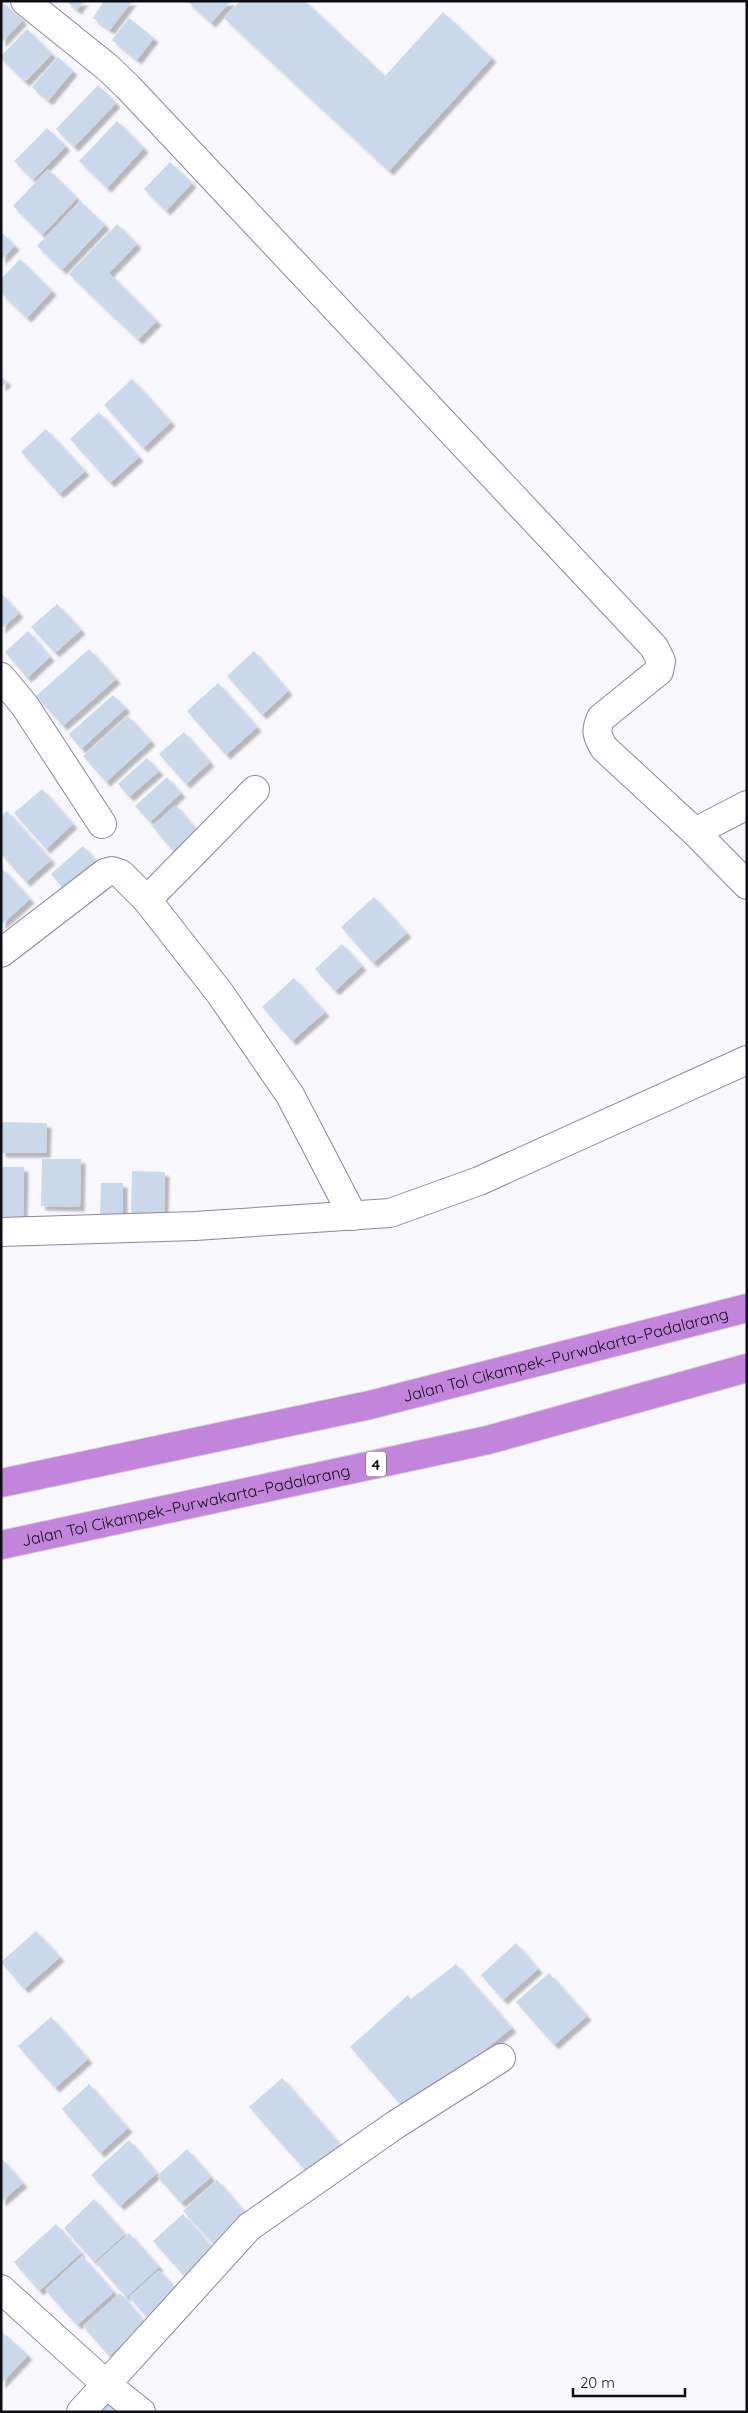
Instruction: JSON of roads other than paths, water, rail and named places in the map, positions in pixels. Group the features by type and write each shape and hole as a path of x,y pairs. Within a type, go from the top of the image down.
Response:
{"highway":[{"path":"703,1320 747,1302"},
{"name":"Jalan Tol Cikampek–Purwakarta–Padalarang","path":"1,1483 370,1405 747,1308"},
{"name":"Jalan Tol Cikampek–Purwakarta–Padalarang","path":"1,1545 488,1440 747,1368"}],"street":[{"path":"25,1 107,67 128,87 654,647 661,661 659,671 601,718 596,728 598,736 604,748 696,832 747,885"},
{"path":"1,677 25,706 102,824"},
{"path":"148,900 255,790"},
{"path":"696,832 747,805"},
{"path":"1,953 109,872 116,871 121,874 148,900 219,992 290,1095 353,1216"},
{"path":"1,1232 195,1226 390,1213 479,1181 747,1060"},
{"path":"80,2412 107,2385 249,2228 395,2125 501,2058"},
{"path":"1,2289 107,2385 141,2412"}]}
